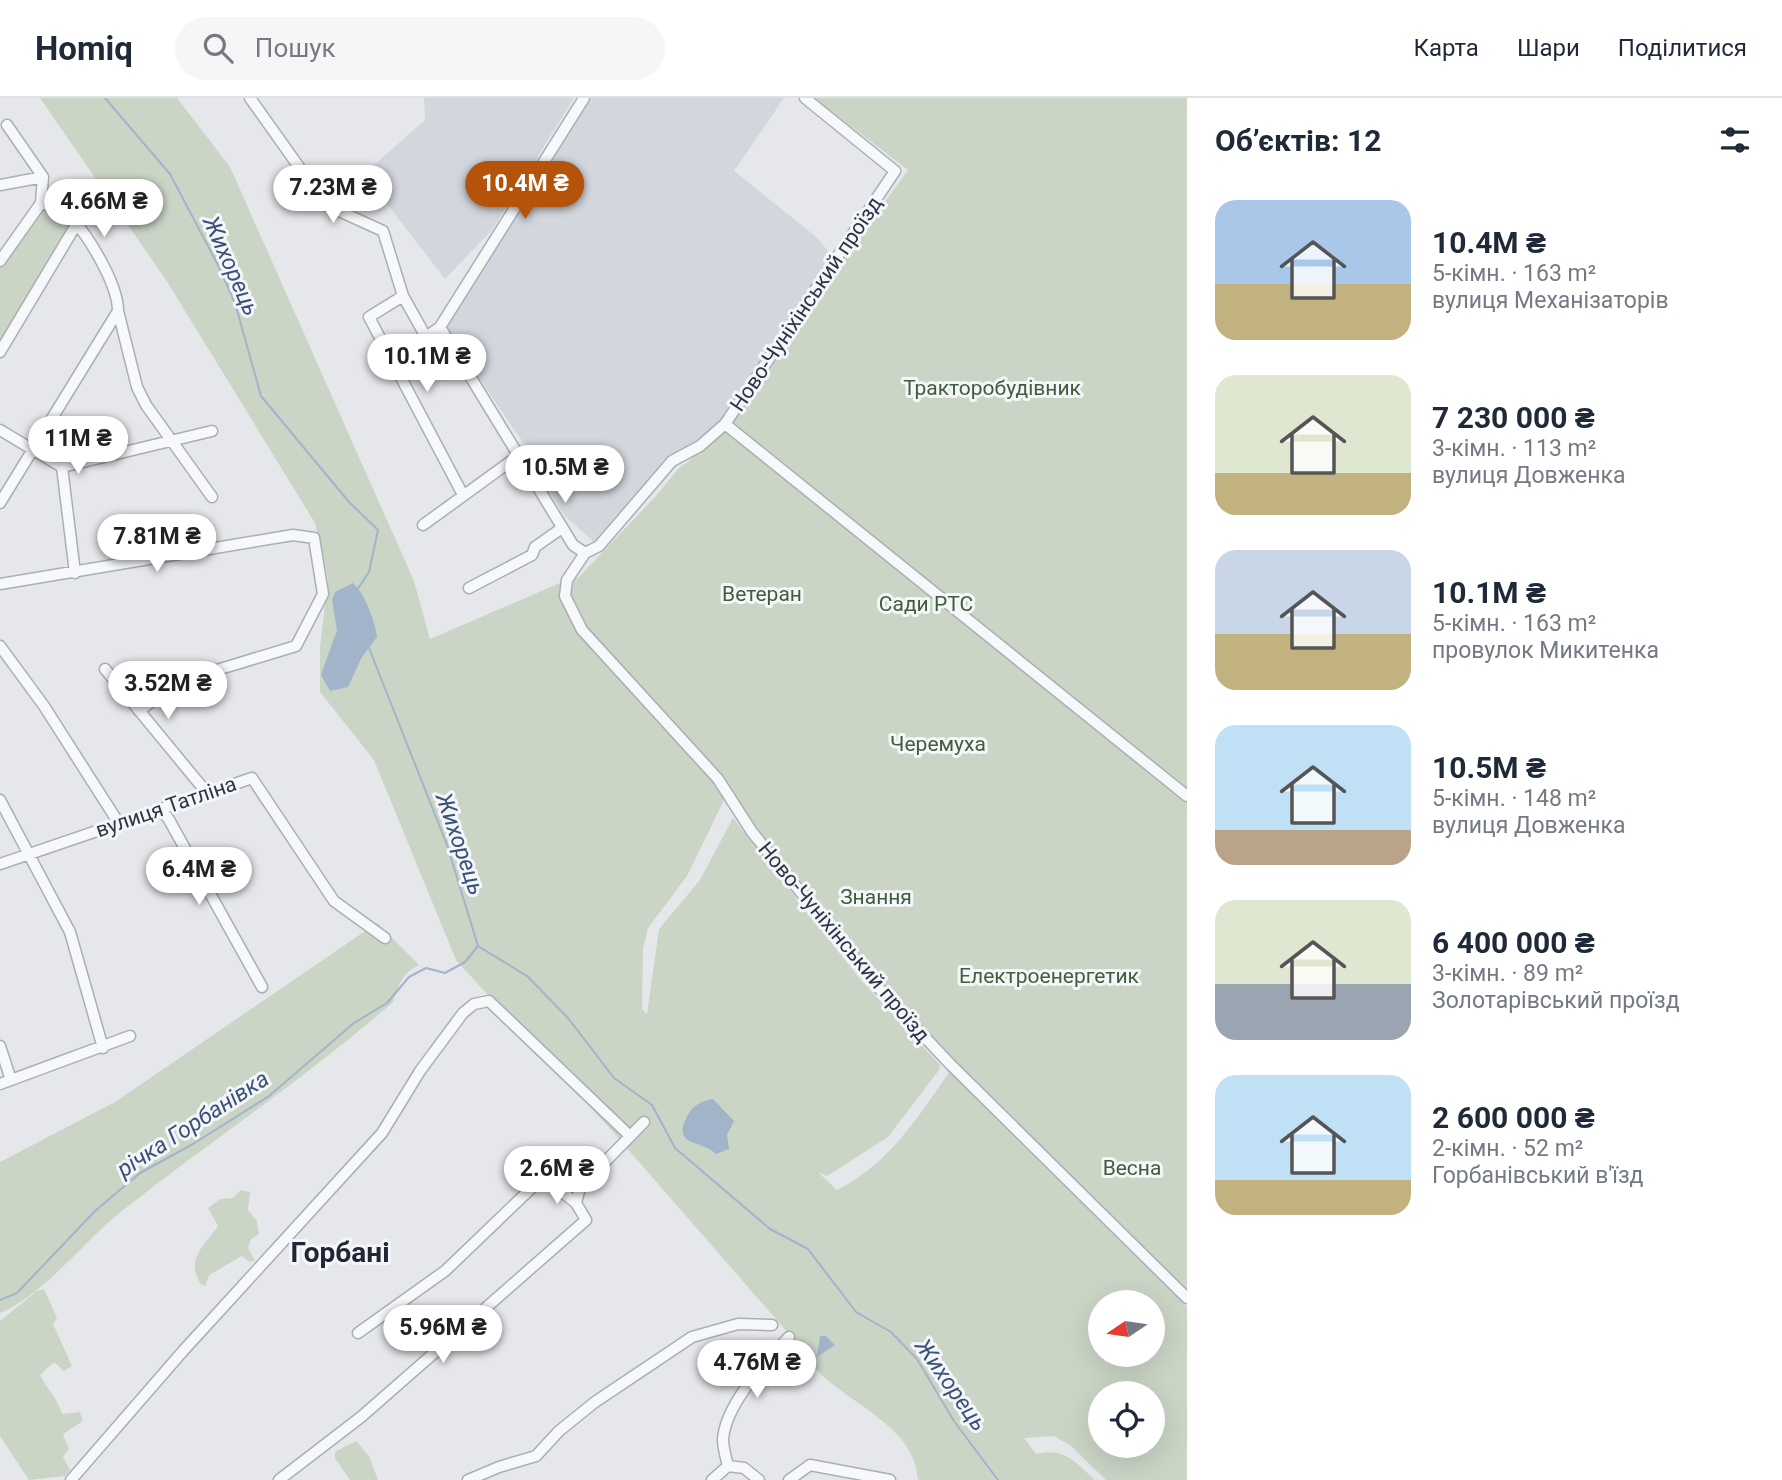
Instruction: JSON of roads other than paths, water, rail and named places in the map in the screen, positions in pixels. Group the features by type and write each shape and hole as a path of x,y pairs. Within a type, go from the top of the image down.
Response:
{"street":[{"path":"250,98 326,205 383,231 402,296 426,337 440,327 584,98"},
{"name":"Ново-Чуніхінський проїзд","path":"805,98 895,171 725,424 1088,720 1187,796"},
{"path":"0,261 41,202 43,177 7,125"},
{"path":"0,185 43,177"},
{"path":"41,202 71,215 99,259 118,299 118,311 137,387 146,405 212,497"},
{"path":"0,352 76,225"},
{"path":"402,296 369,317 463,495"},
{"path":"0,503 118,311"},
{"path":"440,327 562,528 573,545 585,553 599,546 672,461 700,446 725,424"},
{"path":"0,430 62,467 212,431"},
{"path":"423,525 518,456"},
{"path":"62,467 75,573"},
{"path":"469,588 532,555 535,547 562,528"},
{"path":"0,584 293,535 314,538 323,594 296,646 177,682 139,711"},
{"name":"Ново-Чуніхінський проїзд","path":"585,553 568,580 565,596 582,630 718,779 752,832 876,985 950,1064 1187,1298"},
{"path":"0,646 44,706 118,822"},
{"path":"105,669 207,793"},
{"name":"вулиця Татліна","path":"0,864 251,778 334,901 385,938"},
{"path":"0,800 70,932 103,1048"},
{"path":"159,809 168,818 262,987"},
{"path":"71,1480 183,1351 382,1133 420,1071 463,1013 474,1004 489,1001 630,1136"},
{"path":"0,1084 130,1036"},
{"path":"0,1046 12,1080"},
{"path":"576,1203 583,1172 604,1163 644,1122"},
{"path":"279,1480 361,1417 586,1220 576,1203 543,1177 445,1271 358,1333"},
{"path":"468,1480 499,1466 536,1456 559,1432 595,1402 692,1337 738,1324 772,1325"},
{"path":"728,1466 723,1441 736,1404 759,1369 789,1337"},
{"path":"789,1480 810,1465 884,1476 890,1480"},
{"path":"712,1480 728,1466 744,1468 759,1480"}],"water":[{"path":"353,583 369,608 377,637 362,657 348,687 330,691 321,675 337,630 332,600 335,592"},
{"path":"713,1099 734,1121 727,1135 729,1149 716,1154 689,1141 683,1132 693,1107"},
{"path":"820,1336 826,1336 835,1345 817,1357"}],"waterway":[{"name":"Жихорець","path":"105,98 170,174 219,267 235,303 261,396 349,502 378,530 369,572 357,590"},
{"name":"Жихорець","path":"369,648 447,845 478,946 527,976 568,1018 614,1078 652,1105 675,1148 770,1229 808,1249 856,1312 891,1332 917,1359 954,1421 998,1480"},
{"name":"річка Горбанівка","path":"0,1300 17,1293 95,1211 140,1173 193,1144 269,1096 354,1023 387,1003 409,977 426,968 445,973 465,962 478,946"}],"district":[{"name":"Горбані","path":"340,1252"}],"park label":[{"name":"Тракторобудівник","path":"992,388"},
{"name":"Ветеран","path":"762,594"},
{"name":"Сади РТС","path":"926,604"},
{"name":"Черемуха","path":"938,744"},
{"name":"Знання","path":"876,897"},
{"name":"Електроенергетик","path":"1049,976"},
{"name":"Весна","path":"1132,1168"}]}
